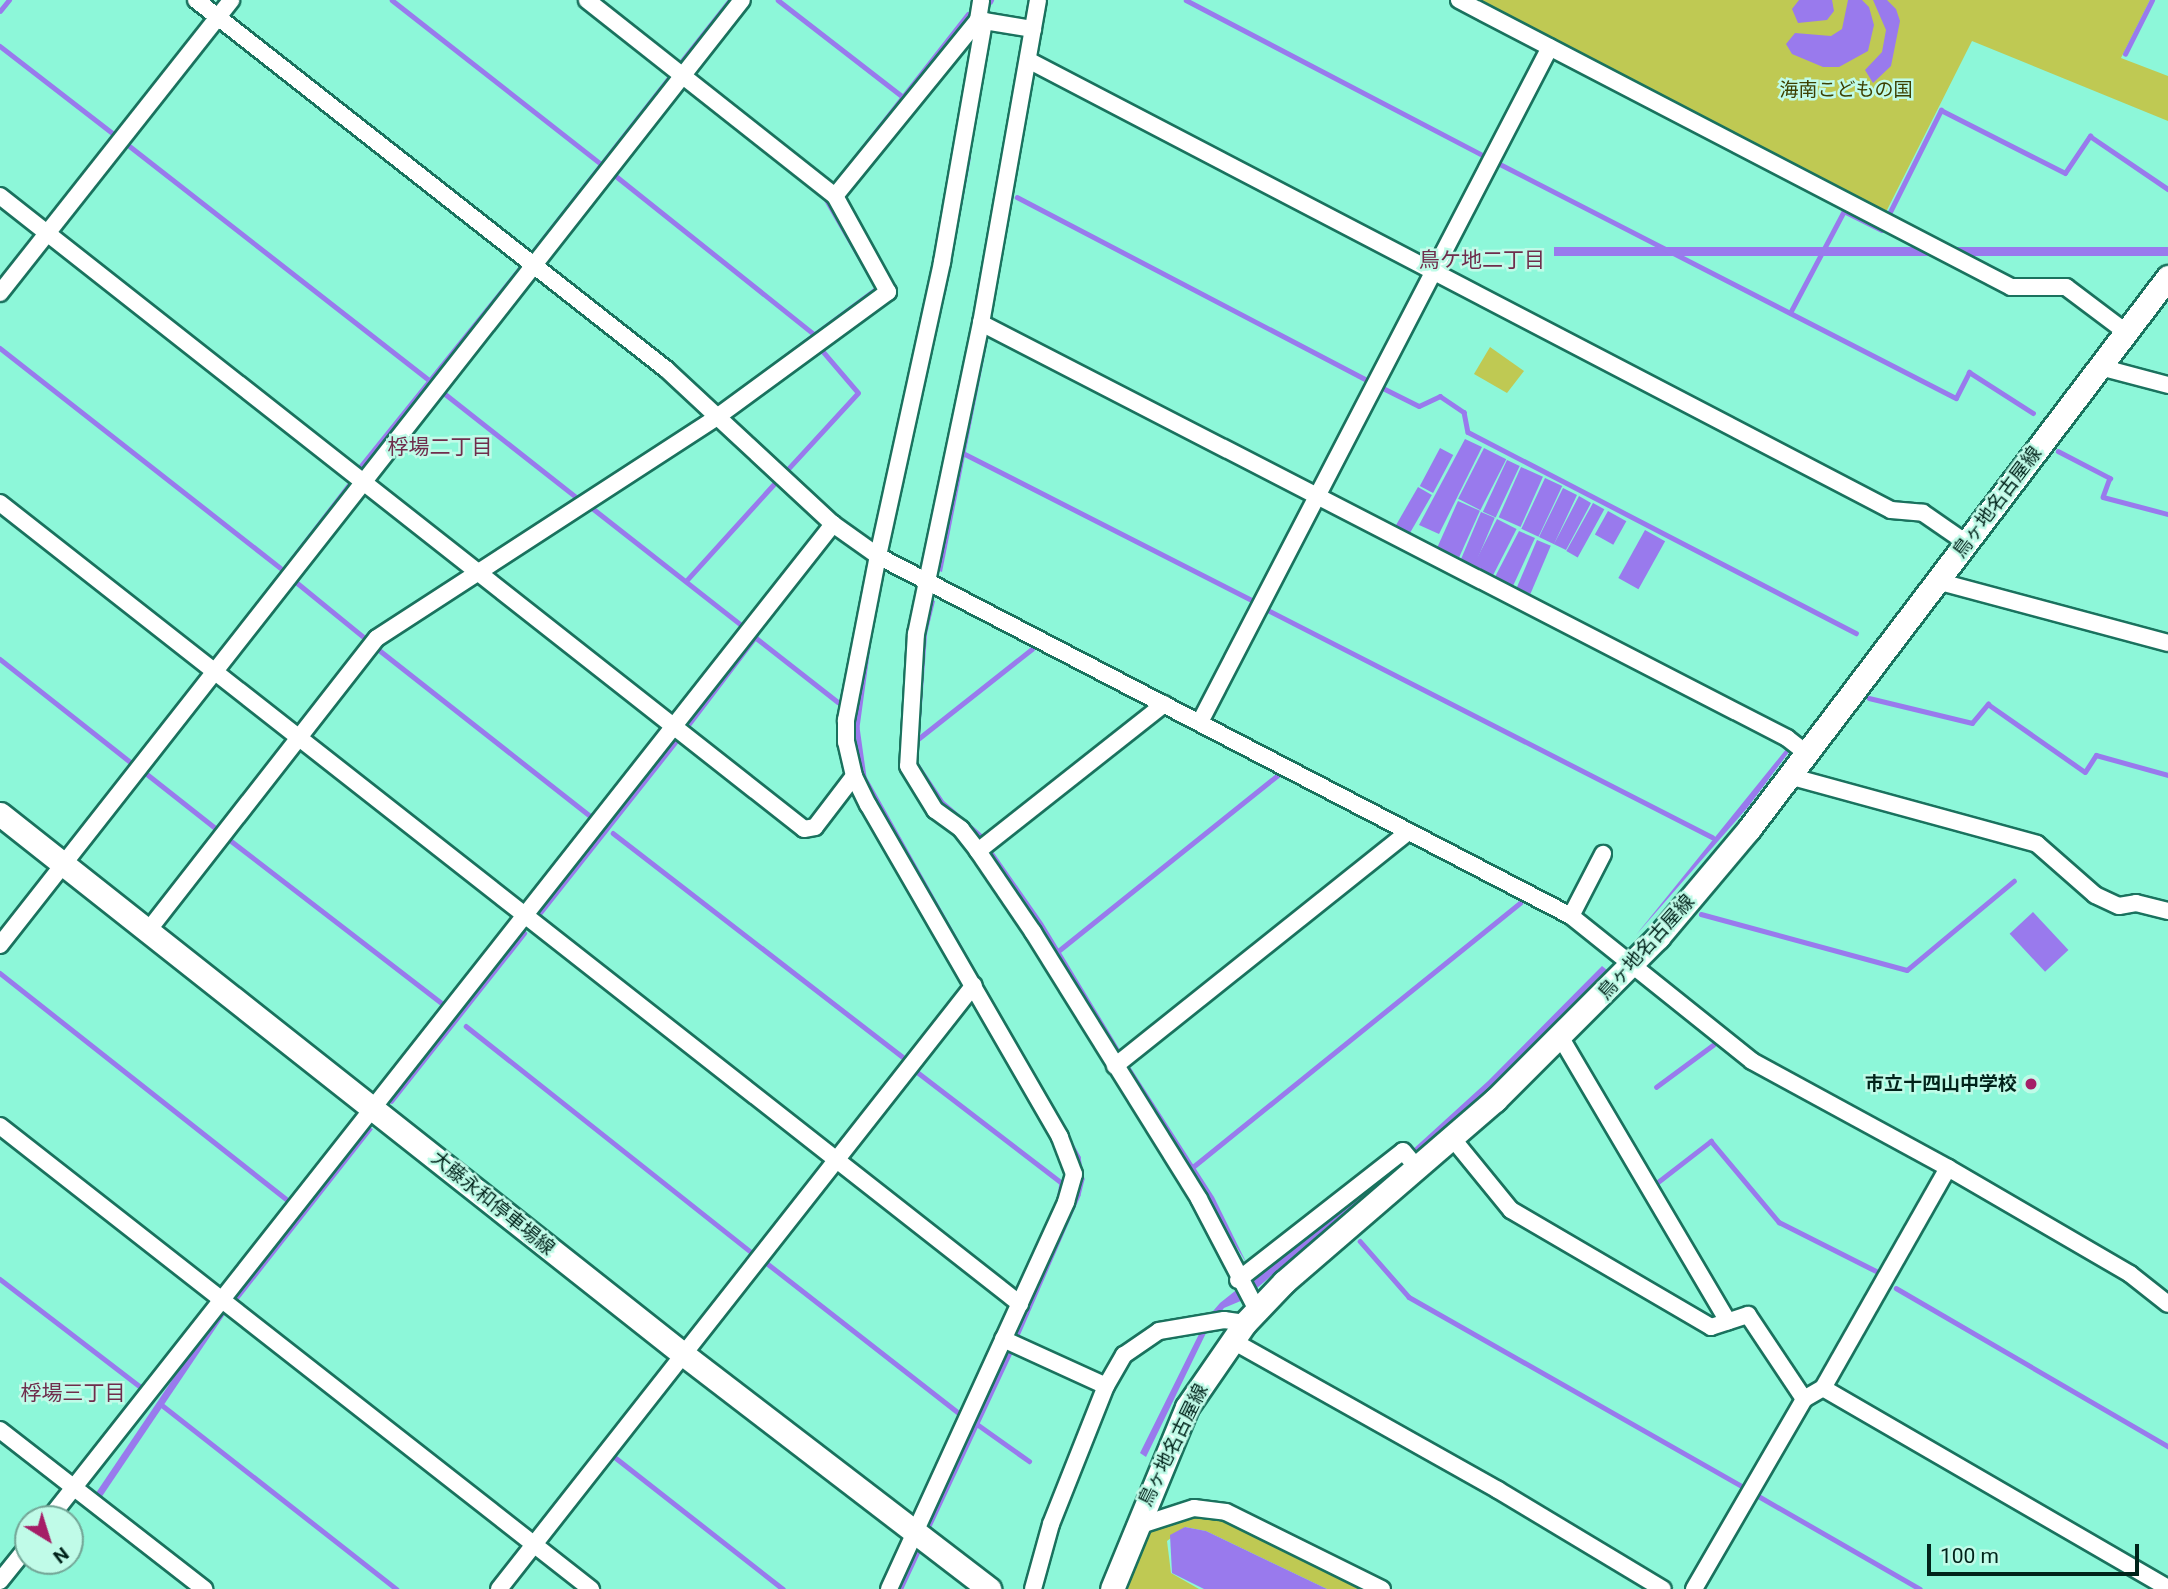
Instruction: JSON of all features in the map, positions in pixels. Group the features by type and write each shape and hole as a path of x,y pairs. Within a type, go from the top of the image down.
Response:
{"main road":[{"name":"鳥ヶ地名古屋線","path":"1112,1589 1186,1407 1241,1319 1412,1162 1453,1139 1561,1038 1634,964 1789,776 1937,581 1958,537 2099,367 2119,327 2168,276"},
{"name":"大藤永和停車場線","path":"0,814 683,1354 989,1589"}],"street":[{"path":"196,0 666,369 833,524 878,556 927,579 1571,916 1752,1061 1948,1168 2130,1274 2168,1304"},
{"path":"0,293 230,0"},
{"path":"146,932 377,638 718,417 888,292 835,196 587,0"},
{"path":"0,945 214,676 362,482 742,0"},
{"path":"1038,0 981,323 916,633 908,766 935,810 961,828 978,851 1199,1199 1239,1281 1241,1319"},
{"path":"1459,0 2011,287 2066,287 2119,327"},
{"path":"889,1589 1020,1304 1074,1174 1066,1148 854,776 846,720 878,556 942,262 981,21 979,1"},
{"path":"835,196 981,21"},
{"path":"981,21 1033,29"},
{"path":"1200,722 1550,47"},
{"path":"1028,60 1891,510 1923,513 1958,537"},
{"path":"0,197 804,829 815,827 854,776"},
{"path":"981,323 1787,738 1806,753"},
{"path":"2099,367 2168,385"},
{"path":"0,503 214,676 299,738 524,918 1020,1304"},
{"path":"60,1505 375,1110 833,524"},
{"path":"1937,581 2168,643"},
{"path":"978,851 1164,704"},
{"path":"1789,776 2037,844 2095,895 2119,906 2136,904 2168,911"},
{"path":"1115,1066 1408,832"},
{"path":"1571,916 1603,854"},
{"path":"499,1589 974,985"},
{"path":"1561,1038 1728,1321"},
{"path":"0,1126 591,1589"},
{"path":"1453,1139 1511,1210 1711,1327 1748,1315 1756,1323 1804,1399"},
{"path":"1239,1281 1403,1151 1412,1162"},
{"path":"1694,1589 1804,1399 1823,1388 1948,1168"},
{"path":"1033,1589 1051,1524 1107,1386 1124,1355 1159,1331 1241,1319 1663,1589"},
{"path":"1003,1339 1107,1386"},
{"path":"1823,1388 2168,1588"},
{"path":"0,1430 204,1589"},
{"path":"1135,1527 1194,1508 1226,1512 1382,1589"},
{"path":"0,1581 14,1564"}],"green space":[{"name":"海南こどもの国","path":"1473,0 2150,0 2121,58 2168,76 2168,121 1972,41 1886,212"},
{"path":"1490,347 1524,371 1507,393 1474,374"},
{"path":"1208,1512 1377,1589 1327,1589 1206,1531 1185,1527 1167,1541 1171,1573 1199,1589 1127,1589 1148,1525"}],"shaded area":[{"path":"1799,0 1832,0 1834,11 1827,20 1798,23 1792,9"},
{"path":"1848,0 1862,0 1869,7 1874,25 1868,51 1839,67 1823,67 1792,54 1786,44 1795,33 1831,36 1842,29"},
{"path":"1873,0 1887,0 1896,9 1900,21 1891,66 1873,83 1865,70 1882,52 1886,30"},
{"path":"1554,247 2168,247 2168,256 1554,256"},
{"path":"985,333 989,334 942,572 937,570"},
{"path":"1465,439 1482,447 1439,534 1419,525"},
{"path":"1440,448 1453,455 1433,493 1420,486"},
{"path":"1484,448 1506,459 1480,510 1458,499"},
{"path":"1507,460 1520,466 1496,518 1483,512"},
{"path":"1521,467 1543,477 1521,527 1499,517"},
{"path":"1545,478 1562,486 1539,537 1521,529"},
{"path":"1418,487 1432,495 1408,536 1394,528"},
{"path":"1563,488 1577,495 1554,544 1579,496 1591,503 1566,550 1539,537"},
{"path":"1458,501 1480,511 1459,557 1437,548"},
{"path":"1593,503 1604,509 1578,557 1566,551"},
{"path":"1608,511 1626,521 1613,545 1595,535"},
{"path":"1481,512 1495,518 1474,567 1460,561"},
{"path":"1497,519 1517,529 1493,576 1473,566"},
{"path":"1645,530 1665,541 1638,589 1618,578"},
{"path":"1519,531 1535,538 1513,586 1495,577"},
{"path":"1537,540 1551,546 1530,594 1517,588"},
{"path":"929,599 935,601 927,634 918,762 944,801 983,835 978,839 967,824 939,805 913,764"},
{"path":"1787,748 1789,752 1748,807 1636,935"},
{"path":"992,850 1043,923 1120,1050 1116,1053 988,854"},
{"path":"2033,912 2068,950 2045,972 2010,934"},
{"path":"1602,966 1607,970 1483,1096 1243,1300 1224,1308 1207,1331 1146,1457 1140,1453 1207,1318 1220,1303 1410,1152 1488,1081"},
{"path":"1129,1065 1214,1197 1247,1264 1125,1067"},
{"path":"369,1127 373,1129 236,1303 231,1298"},
{"path":"220,1309 226,1313 101,1498 95,1494"},
{"path":"1185,1527 1206,1531 1327,1589 1204,1589 1172,1573 1170,1535"}],"waterway":[{"path":"0,11 9,0"},
{"path":"392,0 601,164"},
{"path":"682,61 730,0"},
{"path":"778,0 903,97"},
{"path":"1186,0 1483,155"},
{"path":"2125,54 2152,0"},
{"path":"837,181 968,14"},
{"path":"0,46 115,135"},
{"path":"533,252 669,78"},
{"path":"1890,212 1941,110 2065,173 2090,136 2168,189"},
{"path":"127,144 430,381"},
{"path":"943,292 968,157"},
{"path":"1496,162 1956,398 1969,372 2033,413"},
{"path":"616,176 815,335"},
{"path":"1017,197 1367,380"},
{"path":"717,407 877,288 825,198"},
{"path":"1790,313 1844,211 1882,230"},
{"path":"361,466 520,268"},
{"path":"0,348 283,570"},
{"path":"788,469 858,393 822,351"},
{"path":"1381,387 1419,406 1440,396 1464,412 1468,432 1856,633"},
{"path":"444,393 576,497"},
{"path":"2058,451 2110,478 2103,497 2168,514"},
{"path":"965,454 1253,601"},
{"path":"686,581 775,483"},
{"path":"228,642 349,485"},
{"path":"591,507 743,626"},
{"path":"295,581 366,639"},
{"path":"1266,609 1712,837"},
{"path":"688,725 755,637 838,702"},
{"path":"868,647 857,727 864,777 1078,1157 1082,1179 1078,1195 1015,1340"},
{"path":"378,649 593,818"},
{"path":"918,739 1032,649"},
{"path":"0,659 133,764"},
{"path":"1869,698 1972,723 1988,704 2085,772 2096,755 2168,775"},
{"path":"539,914 676,741"},
{"path":"147,774 218,830"},
{"path":"1057,952 1279,774"},
{"path":"613,833 904,1058"},
{"path":"230,840 444,1005"},
{"path":"39,882 47,872"},
{"path":"1701,914 1907,970 2014,881"},
{"path":"1194,1166 1520,903"},
{"path":"391,1101 524,933"},
{"path":"0,973 290,1202"},
{"path":"466,1026 750,1251"},
{"path":"1656,1087 1713,1045"},
{"path":"916,1071 1062,1183 1059,1200"},
{"path":"1654,1185 1711,1141 1779,1222 1876,1271"},
{"path":"1360,1241 1409,1297 1743,1487"},
{"path":"768,1264 961,1415"},
{"path":"0,1279 142,1388"},
{"path":"1896,1288 2168,1446"},
{"path":"929,1525 1011,1349"},
{"path":"162,1405 397,1589"},
{"path":"977,1424 1029,1461"},
{"path":"616,1458 783,1589"},
{"path":"1755,1494 1920,1589"},
{"path":"900,1589 917,1553"}],"place":[{"name":"市立十四山中学校","path":"2031,1084"}],"district":[{"name":"鳥ケ地二丁目","path":"1482,260"},
{"name":"桴場二丁目","path":"440,447"},
{"name":"桴場三丁目","path":"73,1393"}]}
